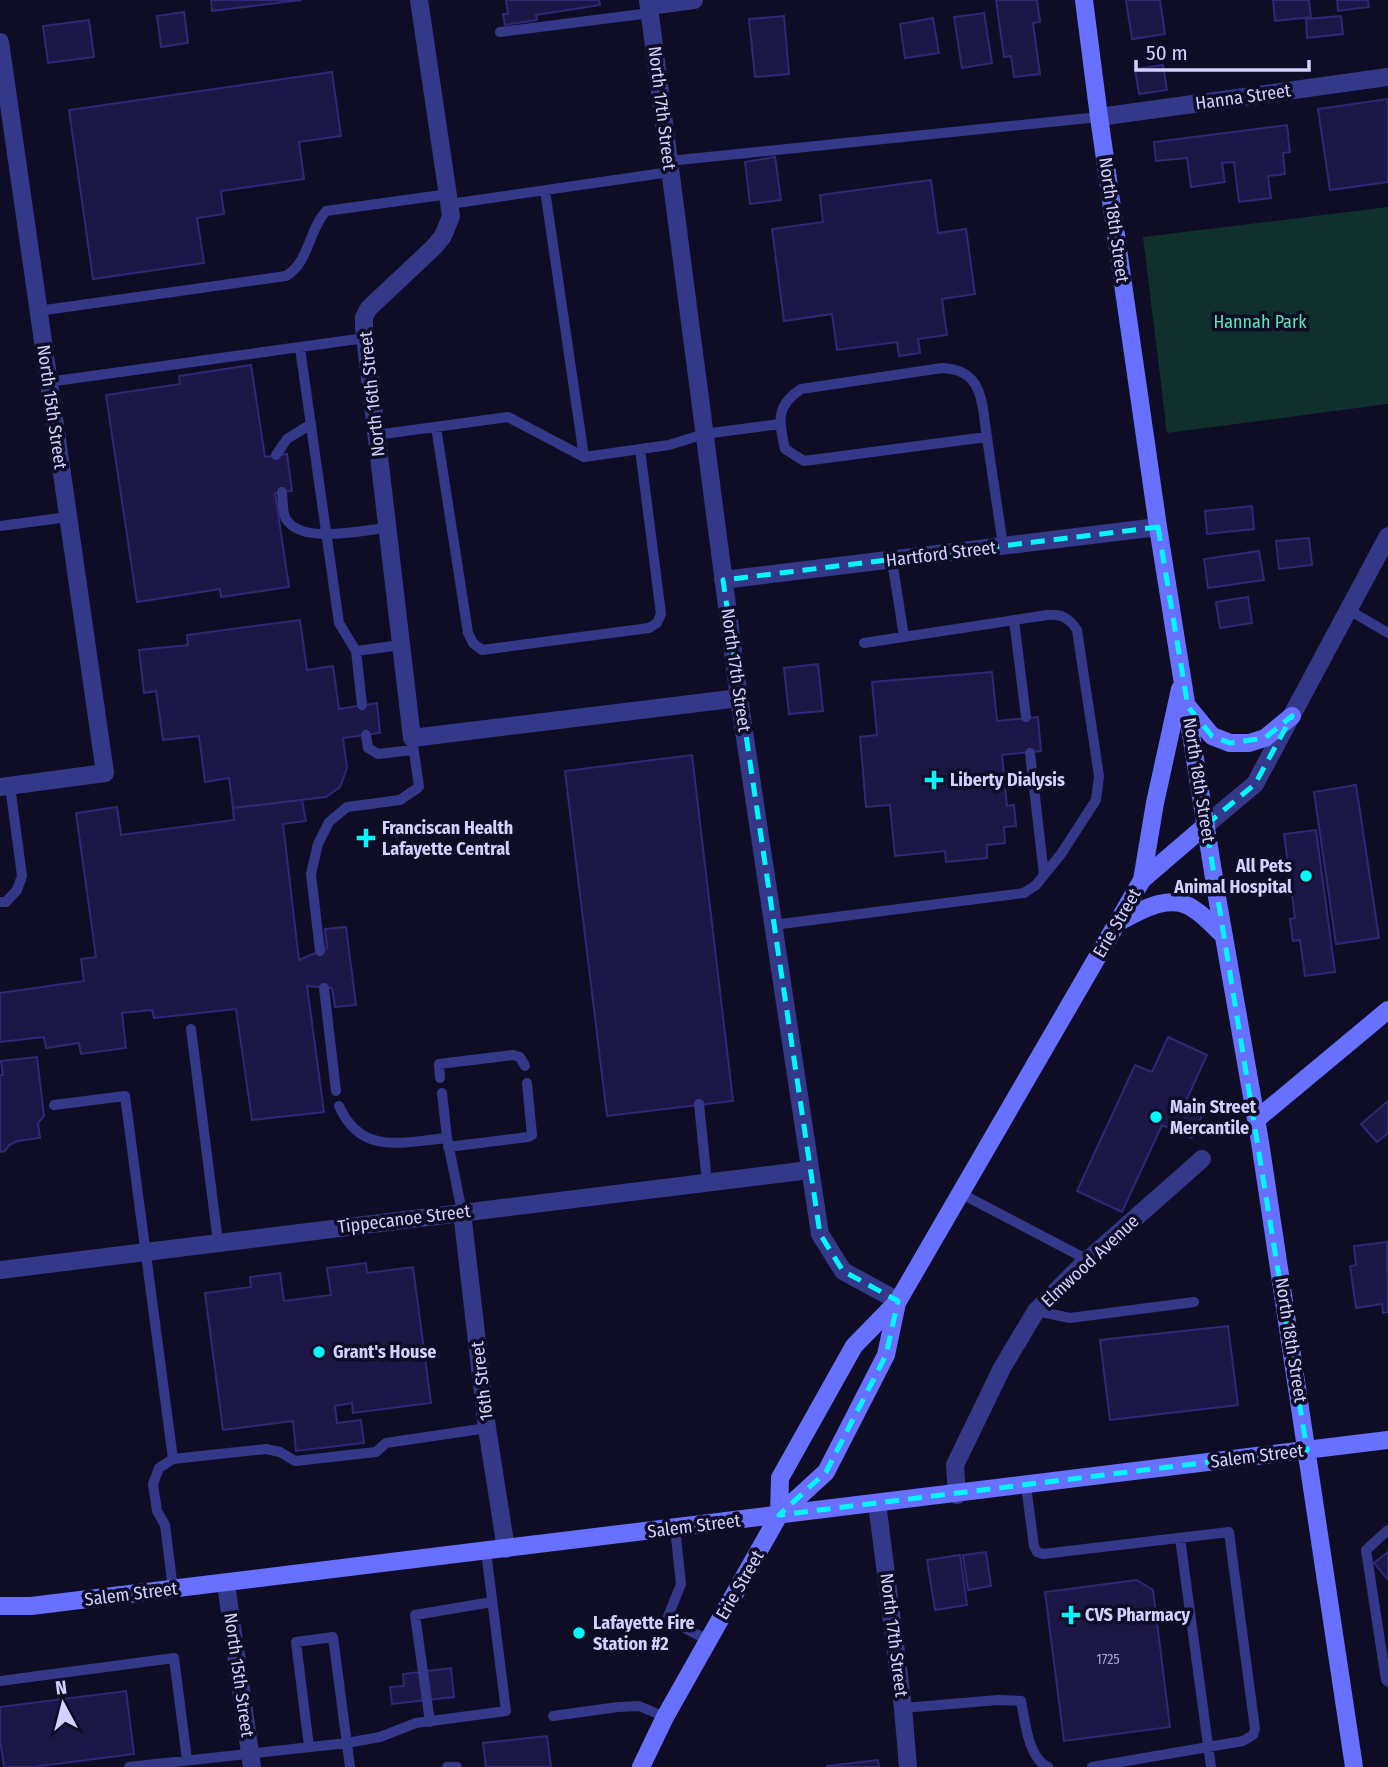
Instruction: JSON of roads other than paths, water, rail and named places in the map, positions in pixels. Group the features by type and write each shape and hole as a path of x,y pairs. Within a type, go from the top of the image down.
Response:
{"main road":[{"name":"North 18th Street","path":"1084,0 1158,527 1224,936 1257,1119 1354,1767"},
{"path":"1142,880 1155,803 1183,676"},
{"path":"1188,707 1212,736 1230,743 1250,743 1265,738 1292,716"},
{"name":"Erie Street","path":"779,1515 780,1478 854,1346 898,1301 1142,880 1206,825"},
{"path":"1117,923 1155,904 1170,902 1193,907 1224,936"},
{"path":"1257,1119 1388,1010"},
{"name":"Erie Street","path":"641,1767 665,1717 779,1515 826,1472 886,1355 898,1301"},
{"name":"Salem Street","path":"0,1606 31,1606 226,1584 1388,1440"}],"street":[{"name":"North 16th Street","path":"413,744 364,317 369,308 443,236 451,216 419,0"},
{"path":"649,7 694,0"},
{"name":"North 17th Street","path":"649,7 739,698 820,1234 843,1271 898,1301"},
{"name":"North 15th Street","path":"0,42 3,90 105,773 5,787"},
{"name":"Hanna Street","path":"1099,117 1388,77"},
{"name":"Hartford Street","path":"723,580 1158,527"},
{"name":"Erie Street","path":"1206,825 1255,784 1388,536"},
{"path":"413,744 739,698"},
{"name":"Elmwood Avenue","path":"957,1495 955,1465 1002,1368 1036,1311 1088,1260 1202,1160"},
{"name":"Tippecanoe Street","path":"0,1270 809,1170"},
{"name":"16th Street","path":"461,1212 487,1428 506,1549"},
{"name":"North 17th Street","path":"877,1503 908,1767"},
{"name":"North 15th Street","path":"226,1584 251,1760"}],"lane":[{"path":"500,32 649,7"},
{"path":"38,311 286,276 296,270 303,260 317,220 326,211 545,190 670,167 1099,117"},
{"path":"545,190 584,457"},
{"path":"48,382 365,338"},
{"path":"300,348 339,623 356,651 362,705"},
{"path":"986,437 804,461 785,449 780,424 783,405 801,389 942,368 955,369 965,374 978,391 986,437 1003,546"},
{"path":"376,435 508,417 584,457 669,445 705,434 780,424"},
{"path":"276,455 288,439 310,424"},
{"path":"436,427 468,633 473,643 482,650 649,628 657,623 661,614 640,449"},
{"path":"282,492 286,519 293,526 308,533 326,535 387,528"},
{"path":"0,526 68,517"},
{"path":"892,560 904,637"},
{"path":"1349,610 1388,632"},
{"path":"773,925 1024,893 1044,876 1096,800 1099,776 1077,630 1069,619 1058,615 1014,620 864,643"},
{"path":"1014,620 1026,718"},
{"path":"356,651 401,645"},
{"path":"320,951 311,874 318,844 330,822 347,807 400,800 419,787 413,744 377,754 368,748 366,735"},
{"path":"1030,753 1044,876"},
{"path":"0,902 6,902 17,890 22,876 5,787"},
{"path":"324,988 336,1090"},
{"path":"191,1029 218,1242"},
{"path":"440,1078 439,1064 513,1055 520,1057 525,1066"},
{"path":"339,1106 352,1127 364,1136 383,1144 528,1137 532,1135 527,1083"},
{"path":"442,1093 447,1142 461,1212"},
{"path":"54,1104 125,1096 173,1459"},
{"path":"699,1104 707,1182"},
{"path":"960,1193 1088,1260"},
{"path":"1036,1311 1070,1318 1194,1302"},
{"path":"173,1589 165,1525 157,1511 153,1483 159,1468 173,1459 266,1449 280,1452 295,1461 376,1452 386,1443 487,1428"},
{"path":"1026,1486 1034,1546 1037,1552 1043,1554 1229,1531 1255,1728 1253,1735 1243,1741 1092,1767"},
{"path":"675,1528 681,1584 667,1619 708,1640"},
{"path":"1388,1530 1366,1550 1388,1682"},
{"path":"1180,1538 1211,1767"},
{"path":"130,1767 187,1760 251,1760 309,1746 380,1737 416,1723 506,1712 486,1551"},
{"path":"430,1721 415,1615 492,1602"},
{"path":"309,1746 296,1642 334,1637 350,1767"},
{"path":"0,1681 174,1658 187,1760"},
{"path":"903,1709 998,1700 1021,1701 1032,1747 1042,1764 1048,1767"},
{"path":"554,1717 639,1706 665,1717"},
{"path":"447,1767 457,1767"}],"place":[{"name":"Liberty Dialysis","path":"934,780"},
{"name":"Franciscan Health Lafayette Central","path":"366,838"},
{"name":"All Pets Animal Hospital","path":"1306,876"},
{"name":"Main Street Mercantile","path":"1156,1117"},
{"name":"Grant's House","path":"319,1352"},
{"name":"CVS Pharmacy","path":"1071,1615"},
{"name":"Lafayette Fire Station #2","path":"579,1633"}],"park label":[{"name":"Hannah Park","path":"1260,322"}]}
